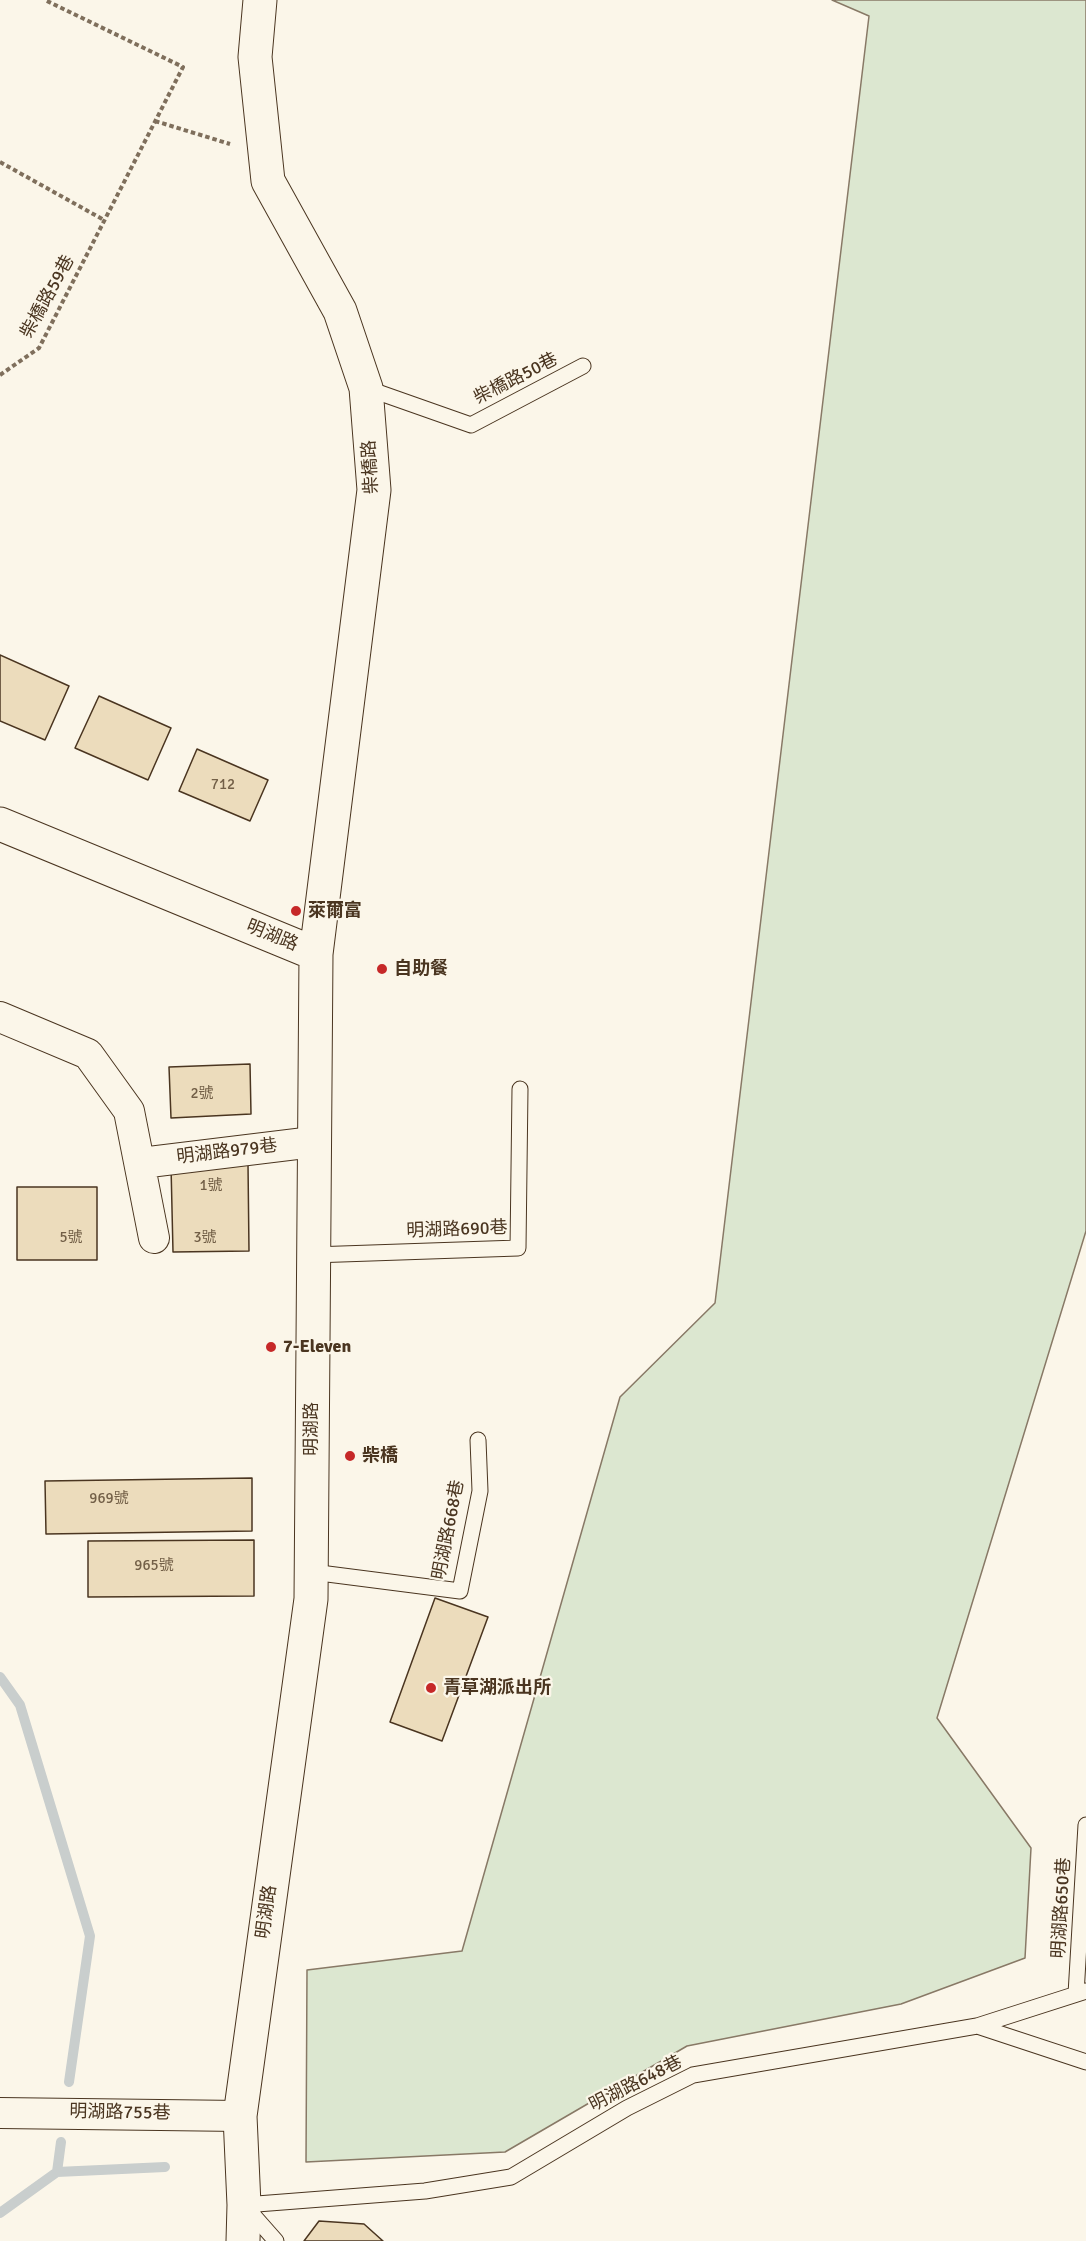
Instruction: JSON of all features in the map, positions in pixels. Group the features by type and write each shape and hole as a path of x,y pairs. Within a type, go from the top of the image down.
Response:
{"main road":[{"name":"柴橋路","path":"260,0 255,57 268,181 340,311 366,388 374,490 316,954"},
{"name":"明湖路","path":"0,824 316,954 312,1255 312,1572 240,2116 244,2205 243,2241"}],"street":[{"path":"0,1017 88,1054 129,1111 154,1238"},
{"name":"明湖路979巷","path":"141,1163 313,1142"},
{"name":"明湖路755巷","path":"0,2113 240,2116"}],"lane":[{"name":"柴橋路50巷","path":"366,388 471,425 583,366"},
{"name":"明湖路690巷","path":"312,1255 518,1248 520,1089"},
{"name":"明湖路668巷","path":"312,1572 460,1591 480,1491 478,1440"},
{"name":"明湖路650巷","path":"1081,1992 1086,1825"},
{"name":"明湖路648巷","path":"244,2205 425,2191 511,2177 627,2108 693,2075 977,2026 1081,1992"},
{"path":"977,2026 1086,2062"},
{"path":"244,2205 276,2241"}],"path":[{"name":"柴橋路59巷","path":"0,375 39,348 183,67 45,0"},
{"path":"155,121 265,155"},
{"path":"0,162 104,220"}],"green space":[{"path":"832,0 1086,0 1086,1231 937,1718 1031,1848 1025,1958 901,2004 687,2046 505,2152 306,2162 307,1970 462,1951 620,1397 715,1303 869,16"}],"building":[{"path":"0,655 69,686 45,740 0,721"},
{"path":"99,696 171,728 148,780 75,748"},
{"path":"197,749 268,780 250,821 179,791"},
{"path":"250,1064 251,1114 171,1118 169,1067"},
{"path":"248,1164 249,1251 173,1252 171,1166"},
{"path":"17,1187 97,1187 97,1260 17,1260"},
{"path":"252,1478 252,1531 46,1534 45,1481"},
{"path":"254,1540 254,1596 88,1597 88,1541"},
{"name":"青草湖派出所","path":"435,1598 488,1617 442,1741 390,1722"},
{"path":"319,2221 364,2224 383,2241 304,2241"}],"waterway":[{"path":"0,1677 20,1705 90,1936 69,2082"},
{"path":"57,2172 61,2142"},
{"path":"0,2213 57,2172 165,2167"}],"place":[{"name":"萊爾富","path":"296,911"},
{"name":"自助餐","path":"382,969"},
{"name":"7-Eleven","path":"271,1347"},
{"name":"柴橋","path":"350,1456"},
{"name":"青草湖派出所","path":"431,1688"}]}
